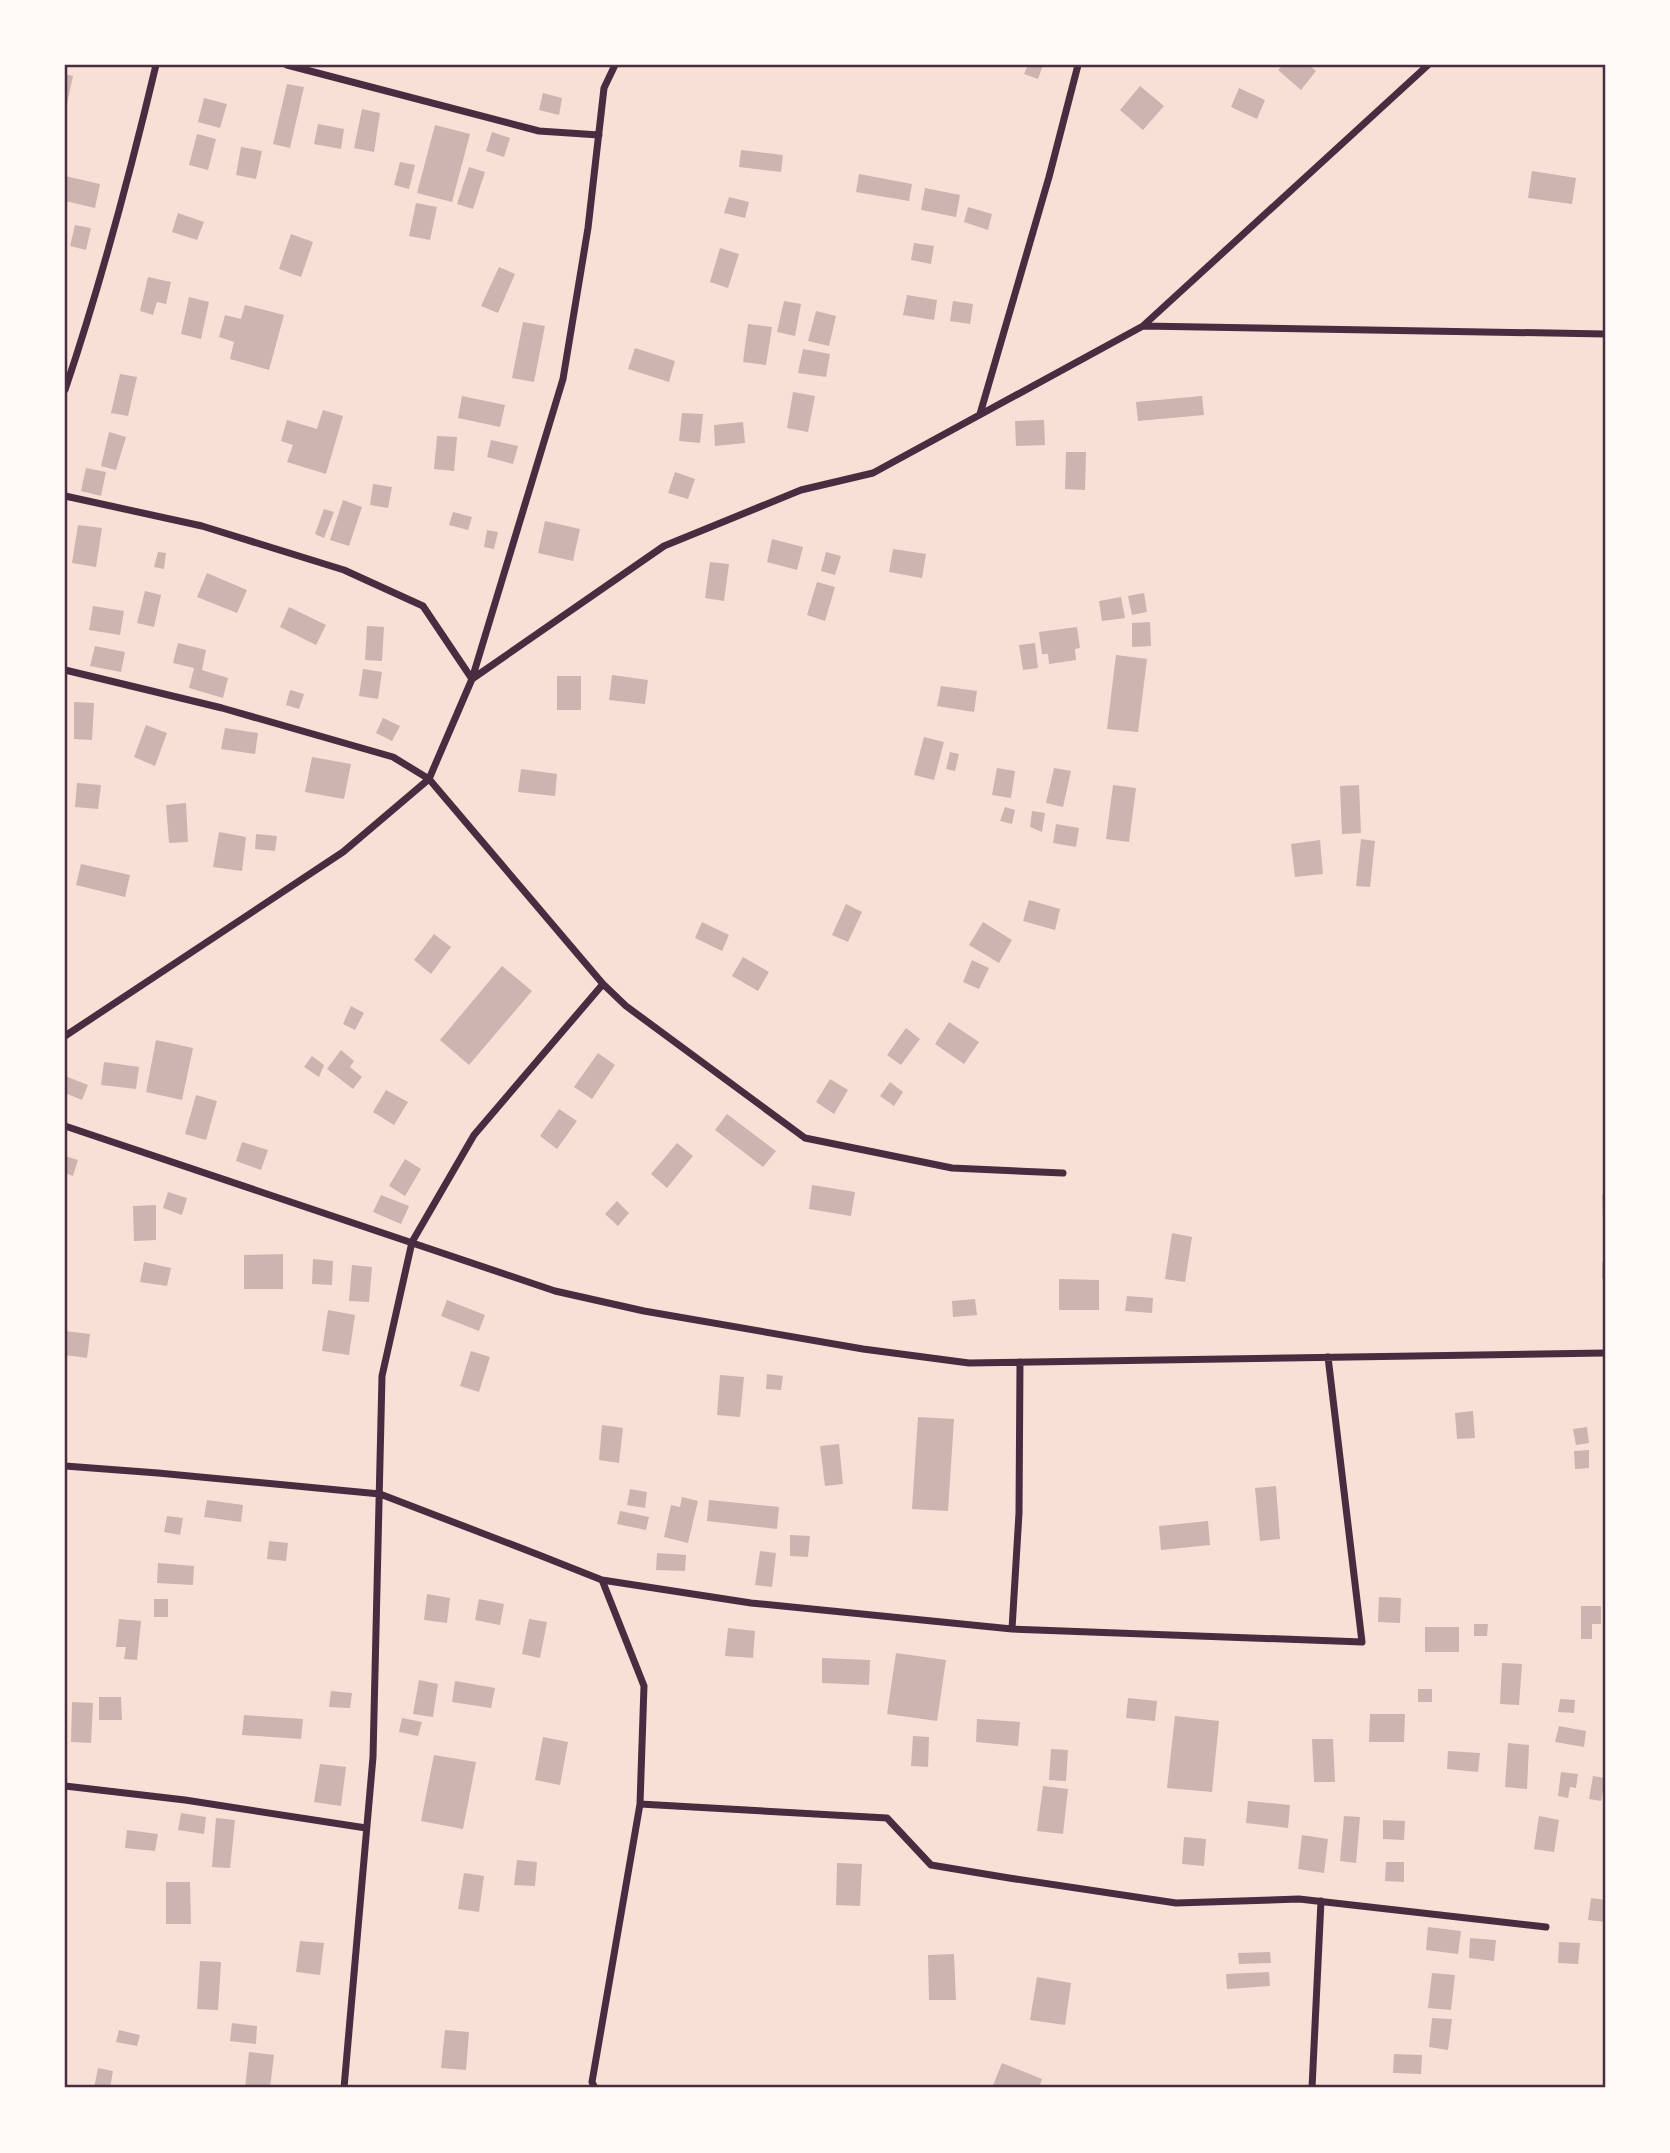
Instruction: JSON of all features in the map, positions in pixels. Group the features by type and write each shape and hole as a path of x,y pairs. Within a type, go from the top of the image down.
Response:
{"street":[{"path":"65,390 84,333 134,156 156,65"},
{"path":"287,65 540,131 599,135"},
{"path":"65,1036 343,852 429,779 472,679 563,379 588,228 604,88 615,65"},
{"path":"980,414 1049,177 1078,65"},
{"path":"472,679 664,546 800,490 873,473 1143,326 1428,65"},
{"path":"1143,326 1605,334"},
{"path":"65,496 202,526 344,570 423,606 472,679"},
{"path":"65,670 222,708 393,757 429,779 603,984 626,1006 805,1138 952,1168 1063,1173"},
{"path":"344,2088 373,1744 382,1376 411,1242 474,1135 603,984"},
{"path":"65,1126 555,1291 644,1311 863,1349 969,1363 1605,1353"},
{"path":"65,1466 158,1472 380,1494 602,1580 751,1604 1012,1629 1362,1642 1328,1357"},
{"path":"1012,1629 1019,1513 1020,1362"},
{"path":"596,2088 592,2082 640,1804 644,1686 602,1580"},
{"path":"65,1786 184,1800 366,1828"},
{"path":"640,1804 887,1818 930,1865 1176,1903 1299,1899 1546,1927"},
{"path":"1312,2088 1321,1901"}],"building":[{"path":"1028,65 1043,65 1038,79 1024,74"},
{"path":"1283,65 1309,65 1316,71 1301,90 1278,70"},
{"path":"65,74 73,76 66,108 65,108"},
{"path":"287,84 304,87 290,148 273,144"},
{"path":"1140,86 1164,106 1143,130 1120,110"},
{"path":"1239,88 1265,100 1257,119 1231,107"},
{"path":"543,93 562,98 559,115 539,110"},
{"path":"204,98 227,104 220,128 198,122"},
{"path":"362,109 380,113 374,152 354,148"},
{"path":"318,124 344,129 341,149 314,144"},
{"path":"435,125 470,134 452,202 417,193"},
{"path":"492,132 510,138 504,157 486,151"},
{"path":"197,134 216,139 208,170 189,165"},
{"path":"241,147 262,151 256,179 236,175"},
{"path":"741,150 783,155 781,172 739,167"},
{"path":"400,162 415,165 409,189 394,185"},
{"path":"469,167 485,172 473,209 457,204"},
{"path":"1532,171 1576,178 1572,204 1528,198"},
{"path":"859,174 912,184 909,201 856,192"},
{"path":"65,176 100,184 95,208 65,201"},
{"path":"925,188 960,195 956,217 921,210"},
{"path":"729,197 749,202 745,218 724,213"},
{"path":"416,203 437,207 430,240 409,236"},
{"path":"968,207 992,214 988,230 964,222"},
{"path":"178,213 204,222 197,240 172,232"},
{"path":"75,225 91,228 86,250 70,246"},
{"path":"291,234 313,242 301,277 279,269"},
{"path":"914,243 934,246 931,264 911,260"},
{"path":"720,248 739,254 728,288 710,282"},
{"path":"499,267 515,274 498,313 481,306"},
{"path":"148,277 171,282 166,304 157,302 153,315 140,311"},
{"path":"907,295 937,300 934,320 903,315"},
{"path":"189,297 209,302 201,339 181,334"},
{"path":"784,301 801,304 795,336 777,332"},
{"path":"953,301 973,304 970,324 950,321"},
{"path":"245,305 284,315 269,370 230,359 234,342 219,337 225,315 241,319"},
{"path":"816,311 836,316 829,346 808,341"},
{"path":"523,322 545,326 534,382 512,378"},
{"path":"748,324 772,327 766,365 743,362"},
{"path":"635,348 675,361 669,382 628,369"},
{"path":"803,349 830,354 826,377 798,373"},
{"path":"120,374 137,377 128,416 111,413"},
{"path":"793,392 815,396 808,432 787,428"},
{"path":"462,396 505,405 500,427 458,418"},
{"path":"1202,396 1204,415 1138,421 1136,402"},
{"path":"323,410 343,416 326,474 287,462 293,445 281,441 287,420 317,429"},
{"path":"682,413 703,414 700,443 679,441"},
{"path":"1044,420 1045,445 1016,446 1015,421"},
{"path":"743,422 745,443 715,446 714,425"},
{"path":"109,432 126,437 116,470 101,466"},
{"path":"437,436 457,437 454,471 434,469"},
{"path":"491,440 518,446 513,464 487,457"},
{"path":"1066,452 1086,452 1085,490 1065,489"},
{"path":"86,468 106,472 101,496 81,491"},
{"path":"675,472 695,479 688,499 668,493"},
{"path":"373,484 392,487 388,508 370,505"},
{"path":"343,500 362,507 349,546 330,540"},
{"path":"324,509 334,512 324,538 315,534"},
{"path":"453,512 472,517 468,530 449,525"},
{"path":"545,521 580,529 573,561 538,553"},
{"path":"78,525 102,528 96,567 72,563"},
{"path":"487,530 498,532 494,549 484,547"},
{"path":"772,539 803,547 797,570 767,562"},
{"path":"893,549 926,554 922,578 889,572"},
{"path":"158,552 166,553 164,569 154,567"},
{"path":"826,552 841,556 835,575 821,571"},
{"path":"710,562 729,564 724,601 705,598"},
{"path":"207,573 247,590 237,613 197,597"},
{"path":"817,582 835,587 825,621 807,615"},
{"path":"145,591 161,595 154,627 137,623"},
{"path":"1144,593 1147,612 1132,615 1128,596"},
{"path":"1121,597 1125,618 1102,621 1099,601"},
{"path":"93,606 124,611 120,635 89,630"},
{"path":"289,607 326,625 316,645 280,627"},
{"path":"1150,622 1151,646 1132,647 1132,623"},
{"path":"367,626 384,627 382,661 365,660"},
{"path":"1077,627 1080,648 1075,649 1076,660 1049,664 1048,654 1042,654 1039,632"},
{"path":"178,643 206,650 202,670 228,678 223,698 189,688 194,668 173,663"},
{"path":"1035,643 1038,668 1023,670 1019,645"},
{"path":"95,646 125,652 121,672 90,666"},
{"path":"1116,655 1147,659 1138,732 1107,729"},
{"path":"363,669 382,672 378,699 359,696"},
{"path":"612,675 648,680 645,704 609,700"},
{"path":"557,676 581,676 581,710 557,710"},
{"path":"941,686 977,691 974,712 937,706"},
{"path":"290,690 304,694 299,709 286,705"},
{"path":"74,702 94,703 92,740 74,739"},
{"path":"383,718 400,726 392,741 376,733"},
{"path":"146,725 167,733 155,766 134,757"},
{"path":"225,728 258,733 255,754 221,749"},
{"path":"924,737 944,742 934,780 914,775"},
{"path":"950,752 959,754 955,771 946,769"},
{"path":"312,757 351,764 344,799 305,792"},
{"path":"997,768 1015,771 1011,798 992,795"},
{"path":"1054,768 1071,771 1063,807 1046,803"},
{"path":"521,769 557,774 555,796 518,792"},
{"path":"77,783 101,785 98,809 75,807"},
{"path":"1113,785 1136,788 1129,842 1106,839"},
{"path":"1359,785 1361,833 1342,834 1340,786"},
{"path":"186,803 188,842 169,843 166,805"},
{"path":"1005,807 1015,810 1012,824 1000,821"},
{"path":"1032,811 1045,813 1042,832 1030,827"},
{"path":"1056,824 1079,828 1076,847 1053,843"},
{"path":"219,832 246,837 242,871 213,867"},
{"path":"256,834 277,836 275,851 255,849"},
{"path":"1361,839 1375,841 1370,887 1356,886"},
{"path":"1320,840 1323,874 1295,877 1291,844"},
{"path":"81,864 130,875 125,897 76,885"},
{"path":"1029,900 1060,909 1055,930 1023,921"},
{"path":"846,904 862,912 848,942 832,935"},
{"path":"702,922 729,935 722,951 695,938"},
{"path":"983,922 1012,940 999,963 969,945"},
{"path":"434,934 451,947 431,974 414,960"},
{"path":"743,957 769,972 758,991 732,976"},
{"path":"972,960 989,968 979,989 963,982"},
{"path":"502,966 532,991 469,1065 440,1040"},
{"path":"351,1006 364,1013 355,1030 343,1024"},
{"path":"949,1022 979,1042 964,1064 935,1044"},
{"path":"906,1028 920,1039 901,1065 887,1055"},
{"path":"156,1040 193,1048 182,1100 146,1092"},
{"path":"341,1050 354,1061 350,1067 362,1077 353,1089 327,1069"},
{"path":"598,1053 615,1065 592,1099 574,1087"},
{"path":"312,1056 324,1065 319,1077 304,1067"},
{"path":"104,1062 139,1067 136,1089 101,1085"},
{"path":"65,1076 88,1085 82,1100 65,1093"},
{"path":"830,1079 848,1090 834,1114 816,1102"},
{"path":"890,1082 903,1092 894,1106 880,1096"},
{"path":"386,1090 408,1102 394,1125 373,1112"},
{"path":"196,1095 217,1101 206,1140 185,1134"},
{"path":"559,1109 577,1121 557,1149 540,1136"},
{"path":"727,1114 776,1151 763,1167 715,1130"},
{"path":"242,1142 268,1150 261,1170 236,1161"},
{"path":"677,1143 693,1156 667,1188 651,1174"},
{"path":"65,1156 78,1160 73,1176 65,1173"},
{"path":"405,1159 421,1169 405,1196 389,1186"},
{"path":"812,1185 855,1192 851,1216 809,1209"},
{"path":"168,1192 187,1198 182,1215 163,1208"},
{"path":"381,1195 409,1206 401,1224 373,1212"},
{"path":"1602,1195 1605,1195 1605,1220 1603,1220"},
{"path":"617,1201 629,1213 618,1226 605,1214"},
{"path":"156,1205 156,1240 134,1241 133,1206"},
{"path":"1172,1233 1192,1237 1185,1282 1165,1279"},
{"path":"283,1254 283,1289 244,1289 244,1255"},
{"path":"313,1259 333,1261 332,1285 312,1284"},
{"path":"144,1262 171,1268 167,1286 140,1282"},
{"path":"1602,1262 1605,1262 1605,1279 1602,1279"},
{"path":"352,1265 372,1267 369,1302 349,1301"},
{"path":"1059,1279 1099,1280 1099,1310 1059,1310"},
{"path":"1127,1296 1153,1298 1152,1313 1125,1311"},
{"path":"975,1299 977,1315 953,1317 952,1301"},
{"path":"447,1300 485,1315 479,1331 441,1316"},
{"path":"328,1310 355,1315 349,1355 322,1351"},
{"path":"65,1331 90,1334 87,1358 65,1355"},
{"path":"471,1351 490,1357 479,1392 460,1386"},
{"path":"767,1374 783,1376 781,1390 766,1389"},
{"path":"720,1375 744,1377 740,1417 717,1415"},
{"path":"1473,1411 1475,1438 1457,1439 1455,1413"},
{"path":"918,1417 954,1419 948,1511 912,1509"},
{"path":"602,1425 623,1428 619,1463 599,1460"},
{"path":"1587,1427 1589,1443 1576,1445 1573,1429"},
{"path":"839,1444 843,1484 825,1486 820,1446"},
{"path":"1589,1450 1589,1468 1575,1469 1574,1451"},
{"path":"1276,1486 1280,1539 1260,1541 1255,1488"},
{"path":"630,1489 647,1492 645,1508 627,1505"},
{"path":"682,1497 698,1501 688,1543 664,1537 671,1505 680,1507"},
{"path":"207,1500 243,1505 241,1522 204,1517"},
{"path":"709,1500 779,1507 777,1529 707,1521"},
{"path":"620,1511 649,1517 646,1530 617,1524"},
{"path":"167,1516 183,1518 180,1535 164,1532"},
{"path":"1208,1521 1210,1545 1161,1550 1159,1526"},
{"path":"790,1535 810,1536 808,1557 790,1556"},
{"path":"269,1541 288,1543 286,1561 267,1559"},
{"path":"760,1551 776,1553 772,1587 755,1585"},
{"path":"657,1553 686,1555 685,1571 656,1570"},
{"path":"158,1563 194,1566 193,1585 157,1583"},
{"path":"427,1594 450,1598 447,1623 424,1620"},
{"path":"1379,1597 1401,1598 1400,1623 1378,1622"},
{"path":"154,1599 168,1599 168,1617 154,1617"},
{"path":"479,1599 504,1604 500,1625 475,1620"},
{"path":"1581,1606 1601,1606 1601,1624 1592,1624 1592,1639 1581,1639"},
{"path":"119,1619 141,1621 137,1660 124,1659 126,1647 116,1647"},
{"path":"529,1619 547,1622 540,1658 522,1654"},
{"path":"1474,1624 1488,1624 1487,1636 1474,1636"},
{"path":"1425,1627 1459,1627 1459,1652 1425,1652"},
{"path":"728,1628 755,1631 753,1658 725,1656"},
{"path":"896,1653 946,1660 937,1721 887,1714"},
{"path":"822,1658 870,1660 869,1685 822,1683"},
{"path":"1502,1663 1522,1664 1519,1705 1500,1704"},
{"path":"419,1680 438,1684 433,1717 413,1714"},
{"path":"455,1681 495,1688 491,1708 452,1702"},
{"path":"1418,1689 1432,1689 1432,1702 1418,1702"},
{"path":"331,1691 352,1693 350,1708 329,1707"},
{"path":"99,1697 121,1697 122,1720 99,1720"},
{"path":"1128,1698 1157,1701 1155,1721 1126,1718"},
{"path":"1560,1699 1575,1700 1574,1713 1558,1712"},
{"path":"72,1702 93,1703 91,1743 71,1742"},
{"path":"1370,1714 1405,1714 1404,1742 1369,1742"},
{"path":"244,1715 303,1719 301,1739 242,1735"},
{"path":"1175,1716 1219,1721 1212,1792 1167,1788"},
{"path":"402,1718 422,1722 418,1736 399,1732"},
{"path":"977,1719 1020,1722 1018,1746 976,1742"},
{"path":"1559,1726 1586,1731 1584,1747 1555,1742"},
{"path":"913,1736 929,1737 928,1767 911,1766"},
{"path":"543,1737 568,1742 560,1785 535,1780"},
{"path":"1312,1739 1333,1739 1335,1782 1314,1782"},
{"path":"1508,1743 1529,1745 1527,1789 1505,1787"},
{"path":"1051,1749 1068,1750 1066,1781 1049,1780"},
{"path":"1448,1751 1480,1753 1478,1772 1447,1769"},
{"path":"434,1755 476,1762 463,1829 421,1821"},
{"path":"320,1764 346,1767 341,1806 314,1802"},
{"path":"1561,1772 1578,1774 1576,1788 1570,1787 1568,1798 1558,1796"},
{"path":"1593,1776 1605,1778 1601,1801 1589,1799"},
{"path":"1043,1786 1068,1789 1063,1834 1037,1831"},
{"path":"1248,1801 1290,1805 1288,1828 1246,1823"},
{"path":"181,1813 206,1817 204,1834 178,1830"},
{"path":"1344,1816 1360,1817 1356,1863 1340,1861"},
{"path":"1539,1816 1559,1820 1554,1852 1534,1849"},
{"path":"216,1818 235,1820 230,1868 212,1867"},
{"path":"1383,1820 1405,1821 1404,1840 1383,1839"},
{"path":"127,1830 158,1834 155,1851 125,1848"},
{"path":"1302,1835 1328,1839 1324,1873 1298,1869"},
{"path":"1184,1837 1206,1839 1204,1866 1182,1864"},
{"path":"517,1860 537,1862 535,1886 514,1885"},
{"path":"1386,1862 1404,1862 1404,1882 1385,1881"},
{"path":"837,1863 862,1864 860,1906 836,1905"},
{"path":"464,1873 484,1876 479,1912 458,1909"},
{"path":"166,1882 190,1882 191,1924 166,1924"},
{"path":"1591,1898 1605,1900 1605,1922 1588,1920"},
{"path":"1428,1927 1461,1931 1458,1954 1426,1950"},
{"path":"1470,1938 1496,1940 1494,1961 1469,1958"},
{"path":"300,1941 324,1943 320,1975 296,1972"},
{"path":"1559,1942 1580,1943 1578,1964 1558,1963"},
{"path":"1270,1952 1271,1963 1239,1964 1238,1953"},
{"path":"954,1954 956,2000 929,2000 928,1955"},
{"path":"200,1961 221,1962 218,2010 197,2009"},
{"path":"1269,1972 1270,1986 1227,1989 1226,1974"},
{"path":"1432,1973 1455,1975 1451,2010 1428,2008"},
{"path":"1037,1977 1071,1983 1065,2025 1030,2020"},
{"path":"1432,2018 1452,2019 1448,2050 1429,2047"},
{"path":"232,2023 257,2026 256,2044 230,2041"},
{"path":"119,2030 140,2035 137,2046 116,2042"},
{"path":"445,2030 469,2032 466,2070 441,2068"},
{"path":"249,2052 274,2055 270,2088 245,2088"},
{"path":"1394,2054 1422,2055 1421,2074 1393,2073"},
{"path":"1002,2063 1042,2079 1039,2088 992,2088"},
{"path":"98,2068 113,2071 110,2088 94,2088"}]}
